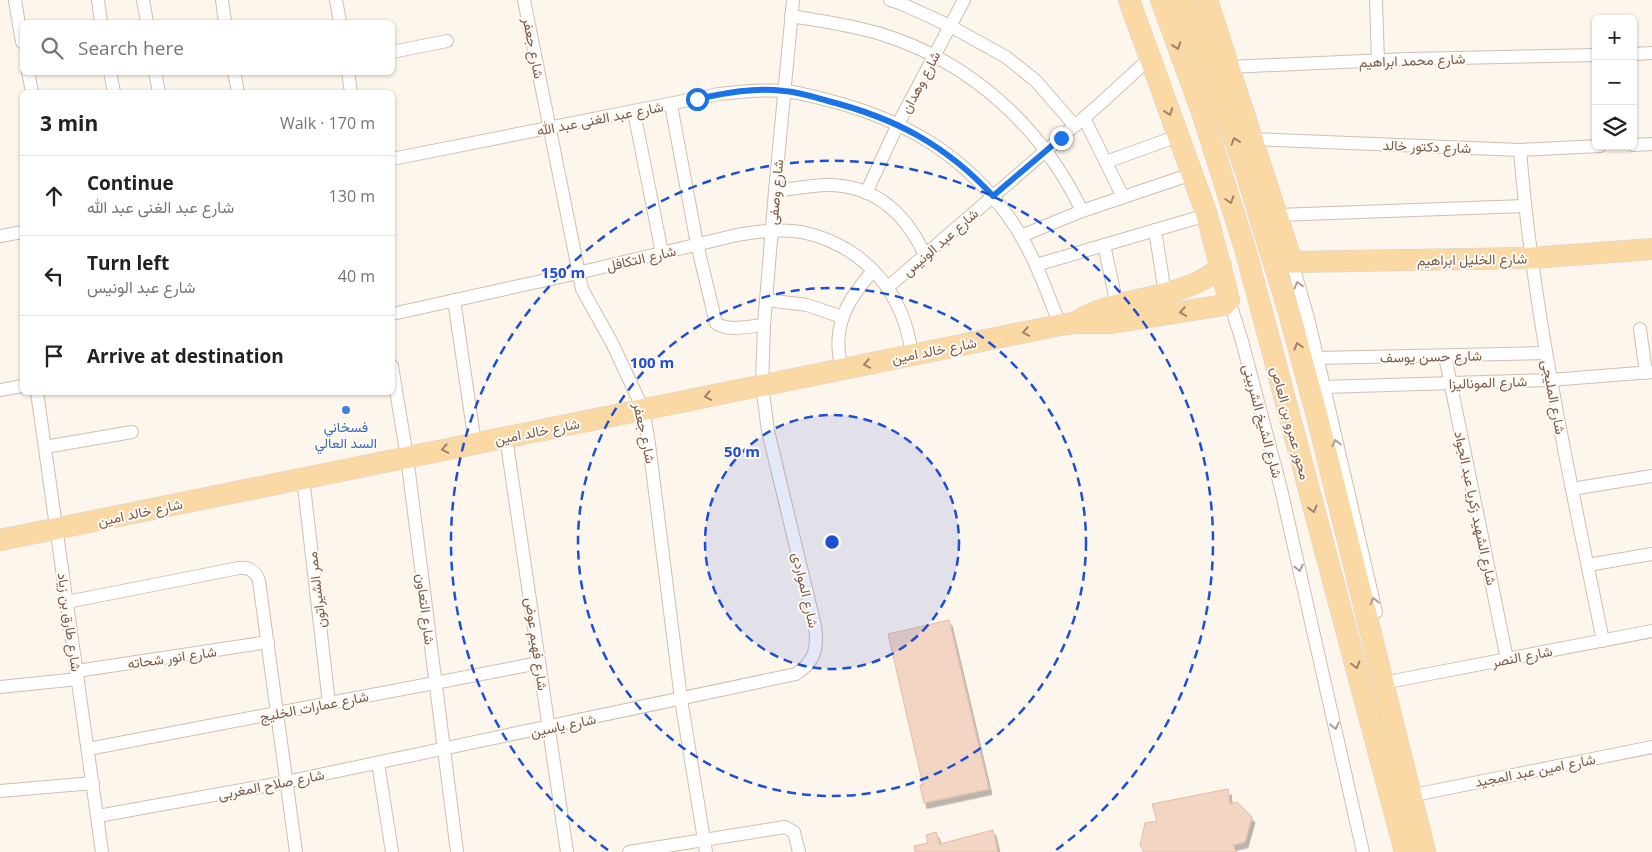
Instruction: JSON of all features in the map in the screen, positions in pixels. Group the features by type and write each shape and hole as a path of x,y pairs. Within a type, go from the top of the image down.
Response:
{"main road":[{"name":"شارع الشيخ الشربينى","path":"1129,0 1207,215 1229,300"},
{"name":"محور عمرو بن العاص","path":"1161,0 1202,112 1246,252 1404,852"},
{"name":"محور عمرو بن العاص","path":"1184,0 1242,161 1288,309 1317,416 1425,852"},
{"path":"1207,0 1292,262"},
{"name":"شارع الخليل ابراهيم","path":"1292,262 1532,258 1652,249"},
{"name":"شارع خالد امين","path":"1067,324 1102,309 1165,293 1209,277 1221,266"},
{"name":"شارع خالد امين","path":"0,540 57,530 302,478 1067,324 1130,320 1221,306 1229,300"}],"street":[{"path":"15,0 20,30"},
{"path":"98,0 102,20"},
{"path":"143,0 147,20"},
{"path":"222,0 226,20"},
{"path":"336,0 340,20"},
{"name":"شارع جعفر","path":"524,0 578,273 585,296 612,343 643,409 681,699 705,846"},
{"name":"شارع وصفى","path":"762,385 766,300 793,0"},
{"path":"890,0 908,6 950,26 990,47 1021,68 1080,122 1106,162 1123,197"},
{"name":"شارع وهدان","path":"866,193 898,124 964,0"},
{"path":"1376,0 1378,60"},
{"path":"791,16 862,29 899,40 960,70 1006,106 1027,127 1066,179 1082,211"},
{"path":"395,51 447,41"},
{"path":"1637,54 1652,53"},
{"name":"شارع محمد ابراهيم","path":"1229,67 1378,60 1592,55"},
{"name":"شارع عبد الونيس","path":"888,287 1080,122 1150,58"},
{"path":"29,75 32,90"},
{"path":"111,75 114,90"},
{"path":"156,75 159,90"},
{"path":"235,75 238,90"},
{"path":"348,75 351,90"},
{"name":"شارع عبد الغنى عبد الله","path":"395,158 740,92 784,91 842,104 898,124 926,140 960,164 993,196 1021,236 1067,324"},
{"path":"671,104 696,244 716,323 722,327 764,325"},
{"path":"634,112 662,253"},
{"path":"1106,162 1178,136"},
{"name":"شارع دكتور خالد","path":"1253,138 1520,150 1592,146"},
{"path":"1637,145 1652,144"},
{"name":"شارع المليجى","path":"1520,150 1525,206 1545,353 1603,641"},
{"path":"1021,236 1082,211 1192,174"},
{"path":"775,191 824,185 845,187 866,193 881,200 895,210 907,223 925,255"},
{"path":"1277,215 1525,206"},
{"path":"1036,264 1207,215"},
{"name":"شارع التكافل","path":"395,313 578,273 696,244 772,230 804,233 824,239 843,248 873,271 888,287 902,314 910,336 912,355"},
{"path":"1155,230 1165,293"},
{"path":"0,236 20,232"},
{"path":"1104,245 1117,305"},
{"path":"1292,262 1317,358 1419,794 1435,852"},
{"path":"842,369 838,355 838,335 842,317 850,300 873,271"},
{"path":"454,300 475,443"},
{"path":"766,300 808,305 842,317"},
{"name":"شارع الشيخ الشربينى","path":"1229,300 1242,341 1281,489 1363,852"},
{"path":"1640,329 1649,372"},
{"name":"شارع حسن يوسف","path":"1317,358 1545,353"},
{"name":"شارع الشهيد زكريا عبد الجواد","path":"1444,356 1507,659"},
{"name":"شارع الموناليزا","path":"1323,388 1550,380 1649,372"},
{"name":"شارع المواردى","path":"681,699 796,674 810,662 816,647 815,626 768,431 762,385"},
{"path":"0,390 20,386"},
{"name":"شارع التعاون","path":"395,386 457,852"},
{"name":"شارع طارق بن زياد","path":"37,395 102,852"},
{"path":"45,447 132,432"},
{"name":"شارع فهيم عوض","path":"506,437 567,852"},
{"path":"1572,489 1652,476"},
{"name":"ممر الشيراتون","path":"302,478 329,703"},
{"path":"1588,565 1652,554"},
{"path":"67,602 239,568 248,568 256,573 259,581 268,642 296,852"},
{"name":"شارع النصر","path":"1393,681 1652,631"},
{"name":"شارع انور شحاته","path":"0,688 268,642"},
{"name":"شارع عمارات الخليج","path":"88,749 539,663"},
{"name":"شارع ياسين","path":"444,749 681,699"},
{"name":"شارع امين عبد المجيد","path":"1419,794 1652,747"},
{"name":"شارع صلاح المغربى","path":"98,816 286,782 444,749"},
{"path":"378,763 392,852"},
{"path":"0,790 93,784"},
{"path":"629,852 705,846 785,827 794,832 799,852"}],"building":[{"path":"949,620 989,789 924,803 920,785 923,785 888,634"},
{"path":"1228,789 1230,804 1237,802 1252,817 1245,842 1233,845 1236,852 1144,852 1140,845 1145,823 1157,821 1152,804"},
{"path":"993,830 998,852 915,852 914,846 928,843 926,835 936,832 940,844"}],"place":[{"name":"فسخاني السد العالي","path":"346,410"}],"route":[{"path":"697,99 740,92 784,91 813,96 870,113 920,135 960,164 993,196 1061,138"}]}
